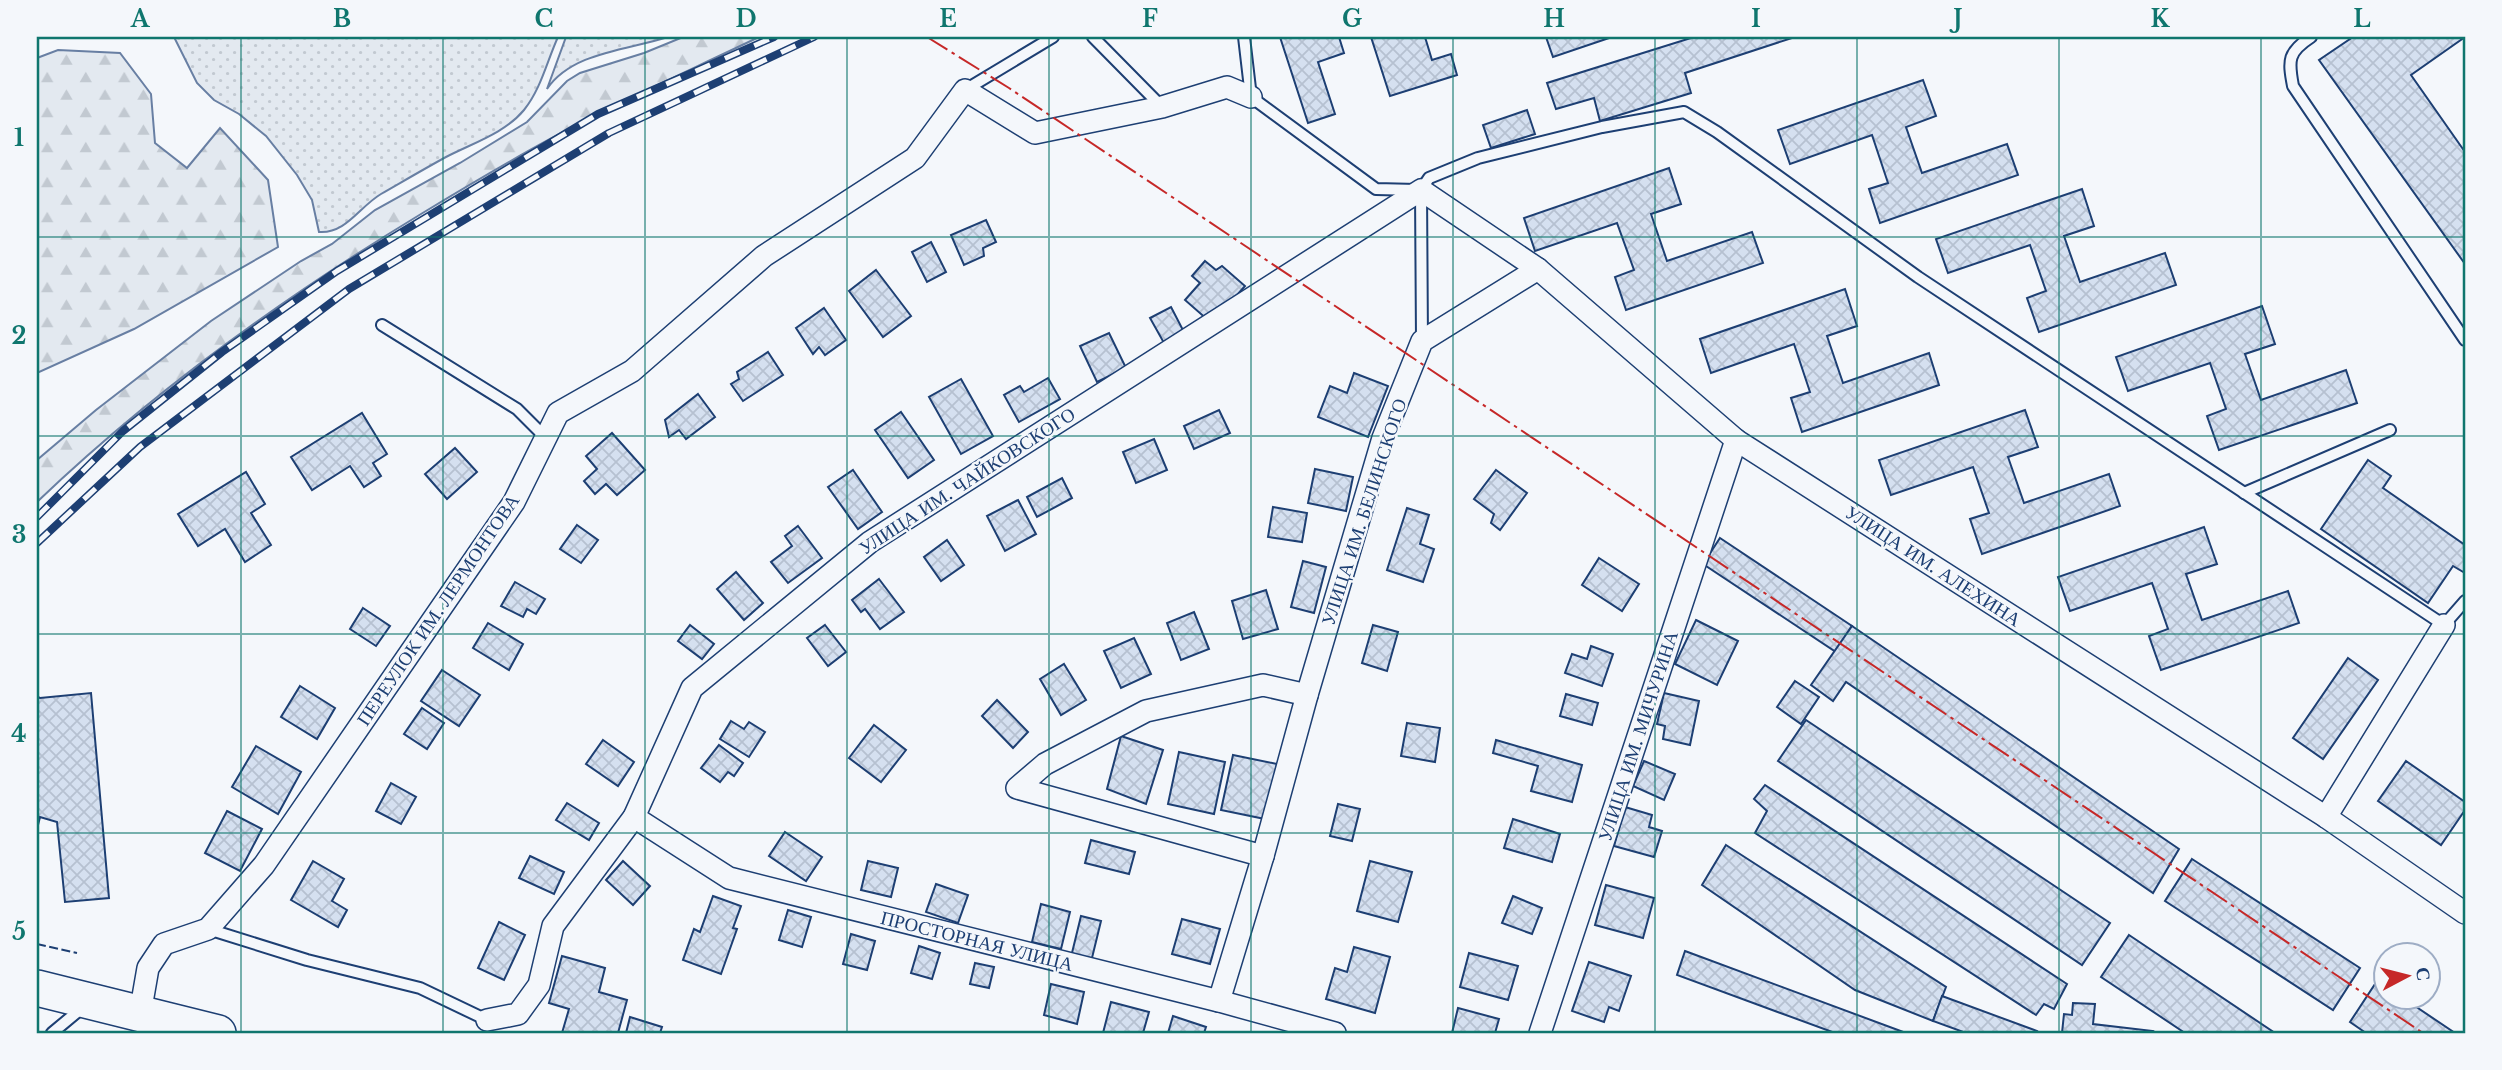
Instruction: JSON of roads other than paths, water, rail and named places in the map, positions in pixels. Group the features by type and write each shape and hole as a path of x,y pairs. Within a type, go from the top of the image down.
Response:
{"highway":[{"path":"37,988 218,1033"}],"street":[{"path":"965,90 1035,133 1161,107 1227,87 1251,97"},
{"name":"ПЕРЕУЛОК ИМ. ЛЕРМОНТОВА","path":"140,1014 148,968 164,944 208,929 264,865 514,502 558,413 632,371 764,256 915,158 965,90"},
{"name":"УЛИЦА ИМ. АЛЕХИНА","path":"1422,190 1538,270 1735,440 2326,817 2465,912"},
{"name":"УЛИЦА ИМ. ЧАЙКОВСКОГО","path":"487,1020 517,1014 539,985 553,926 634,817 692,688 870,542 1422,190"},
{"path":"1422,341 1538,270"},
{"name":"УЛИЦА ИМ. БЕЛИНСКОГО","path":"1219,1001 1383,438 1422,341"},
{"name":"УЛИЦА ИМ. МИЧУРИНА","path":"1540,1033 1735,440"},
{"path":"2326,817 2444,625"},
{"path":"1263,856 1017,788 1045,764 1146,711 1264,685 1307,695"},
{"name":"ПРОСТОРНАЯ УЛИЦА","path":"634,817 729,878 1219,1001 1335,1033"}],"lane":[{"path":"965,90 1053,37"},
{"path":"1093,37 1161,107"},
{"path":"1244,37 1251,97 1376,189 1422,190"},
{"path":"2311,37 2296,47 2289,65 2292,86 2465,340"},
{"path":"1422,341 1422,190 1429,178 1478,158 1602,127 1684,112 1717,132 1918,277 2444,625 2465,601"},
{"path":"382,325 517,409 545,438"},
{"path":"2244,493 2390,430"},
{"path":"208,929 307,960 420,988 487,1020"},
{"path":"52,1033 90,1001"}],"railway":[{"path":"37,517 123,431 222,352 337,271 598,114 774,37"},
{"path":"37,543 140,447 349,289 609,133 814,37"}]}
